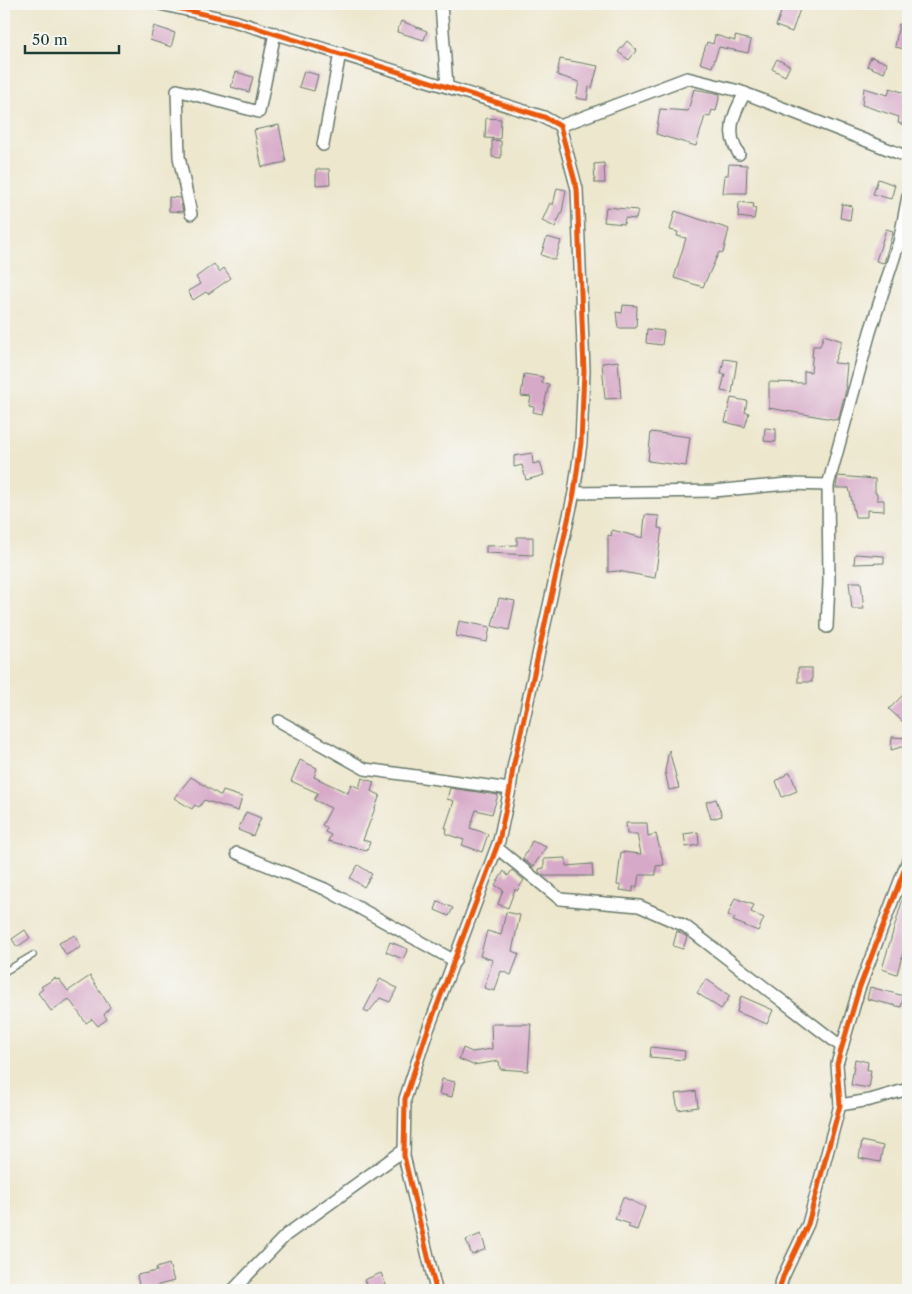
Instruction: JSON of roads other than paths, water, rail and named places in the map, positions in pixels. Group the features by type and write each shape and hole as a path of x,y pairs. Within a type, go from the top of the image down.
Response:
{"street":[{"path":"160,4 234,21 275,33 544,117 560,126 577,189 582,262 584,371 581,443 574,492 512,768 510,790 497,848 426,1035 406,1099 404,1150 436,1290"},
{"path":"441,4 447,86"},
{"path":"191,214 179,157 177,90 259,112 275,33"},
{"path":"323,145 340,53"},
{"path":"560,126 687,78 745,93 908,158"},
{"path":"739,154 733,144 731,125 736,109 745,93"},
{"path":"827,627 829,582 828,485 870,332 899,242 908,196"},
{"path":"574,492 714,491 787,484 828,485"},
{"path":"278,721 364,769 510,790"},
{"path":"497,848 560,899 639,906 685,926 842,1047"},
{"path":"238,853 325,889 455,961"},
{"path":"779,1290 808,1224 840,1105 837,1064 859,989 908,860"},
{"path":"840,1105 870,1100 908,1089"},
{"path":"233,1290 286,1236 404,1150"}],"lane":[{"path":"4,972 33,955"}]}
